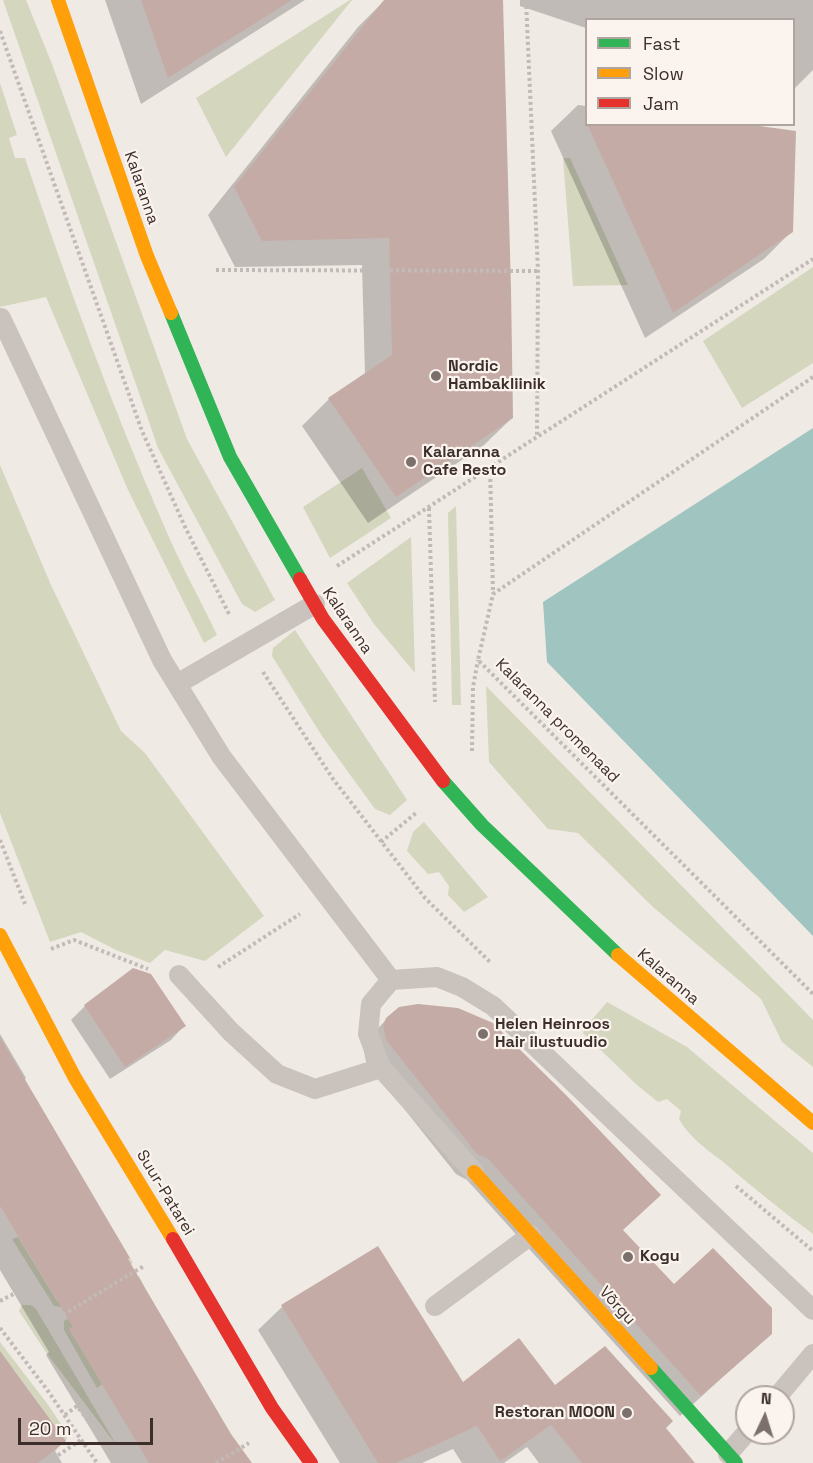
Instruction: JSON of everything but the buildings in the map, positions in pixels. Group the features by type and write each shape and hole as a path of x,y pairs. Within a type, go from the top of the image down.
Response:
{"street":[{"name":"Kalaranna","path":"58,0 147,255 230,457 323,619 447,787 482,825 607,946 813,1123"},
{"name":"Suur-Patarei","path":"0,935 75,1078 161,1216 272,1408 311,1463"},
{"name":"Võrgu","path":"474,1172 732,1459"}],"lane":[{"path":"1,318 162,660 222,756 391,980"},
{"path":"177,684 315,604"},
{"path":"179,975 231,1032 277,1074 315,1089 381,1068"},
{"path":"474,1172 381,1068 368,1034 371,1004 391,980 437,977 462,987 493,1006 813,1310"},
{"path":"435,1306 531,1235"},
{"path":"787,1385 813,1354"},
{"path":"732,1459 740,1445"}],"path":[{"path":"526,0 538,271 537,436"},
{"path":"328,572 813,259"},
{"path":"216,270 538,271"},
{"path":"493,594 813,377"},
{"name":"Kalaranna promenaad","path":"490,467 493,594 478,660 813,994"},
{"path":"429,508 435,706"},
{"path":"472,757 473,687 478,660"},
{"path":"221,965 327,897"},
{"path":"45,951 75,940 157,973"},
{"path":"0,1234 134,1461 126,1463"},
{"path":"53,1321 144,1266"},
{"path":"0,1301 29,1286"},
{"path":"0,1328 65,1415 97,1463"},
{"path":"65,1415 77,1406 120,1463"},
{"path":"48,1462 81,1440"},
{"path":"216,1463 250,1442"}],"green space":[{"path":"3,0 26,0 52,64 187,439 275,600 255,612 242,604 158,448"},
{"path":"352,0 226,157 196,98"},
{"path":"0,83 17,135 9,138 15,158 25,158 108,391 171,541 217,635 204,643 128,490 46,297 0,307"},
{"path":"563,158 570,158 628,285 573,286"},
{"path":"813,267 813,363 742,408 703,341"},
{"path":"0,465 51,585 121,731 145,753 264,916 205,961 165,950 150,963 116,950 81,932 50,942 0,813"},
{"path":"362,468 391,518 330,558 303,507"},
{"path":"456,506 461,705 452,705 448,513"},
{"path":"411,537 415,673 374,624 347,583"},
{"path":"295,630 407,800 390,815 375,809 322,736 272,656 273,648"},
{"path":"486,686 813,1020 813,1067 782,1042 761,999 653,907 578,833 548,829 489,762"},
{"path":"424,822 488,897 464,912 448,895 449,886 439,872 428,874 407,851 413,832"},
{"path":"607,1002 687,1047 813,1153 813,1234 698,1142 679,1119 681,1111 667,1099 658,1102 583,1033"},
{"path":"18,1237 57,1301 130,1258 133,1263 60,1307 54,1306 12,1239"},
{"path":"139,1276 144,1286 102,1384 97,1388 64,1330 64,1321"},
{"path":"22,1305 31,1305 36,1309 117,1446 45,1351 19,1311"},
{"path":"0,1342 49,1406 68,1435 66,1441 14,1370 0,1378"}],"water":[{"path":"813,428 813,936 547,662 543,602"}],"traffic: fast":[{"path":"171,313 230,457 300,579"},
{"path":"443,781 482,825 618,955"},
{"path":"651,1368 736,1463"}],"traffic: slow":[{"path":"58,0 147,256 171,313"},
{"path":"0,935 75,1078 173,1239"},
{"path":"618,955 813,1123"},
{"path":"474,1172 651,1368"}],"traffic: jam":[{"path":"300,579 323,619 443,781"},
{"path":"173,1239 272,1408 311,1463"}],"place":[{"name":"Nordic Hambakliinik","path":"436,376"},
{"name":"Kalaranna Cafe Resto","path":"411,462"},
{"name":"Helen Heinroos Hair ilustuudio","path":"483,1034"},
{"name":"Kogu","path":"628,1257"},
{"name":"Restoran MOON","path":"627,1413"}]}
